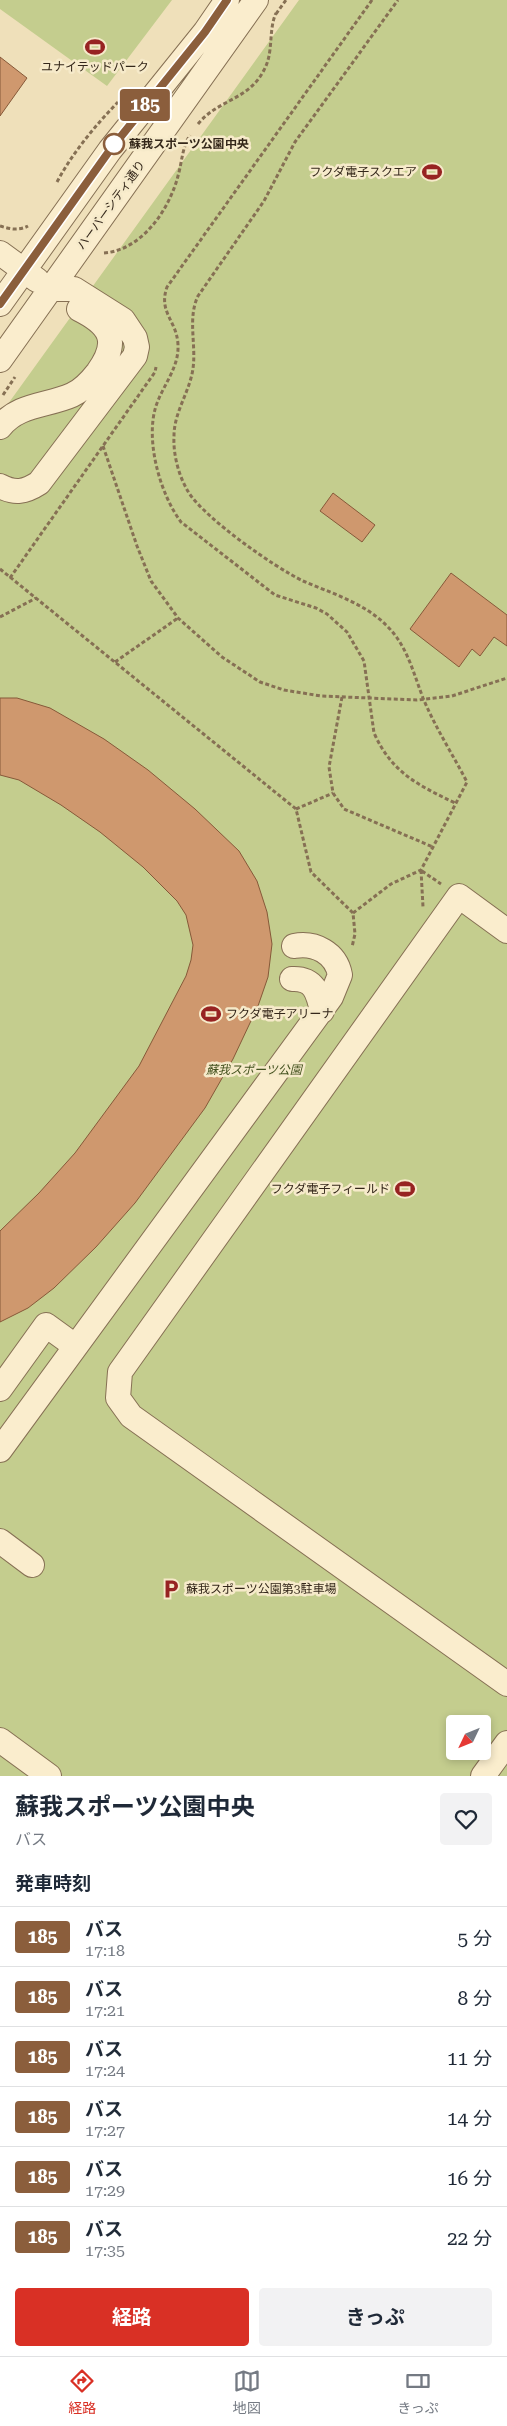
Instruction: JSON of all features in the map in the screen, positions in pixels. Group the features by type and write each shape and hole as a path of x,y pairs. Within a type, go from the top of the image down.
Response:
{"street":[{"path":"0,304 110,150 205,32 227,0"},
{"name":"ハーバーシティ通り","path":"0,360 256,0"},
{"path":"0,254 51,289 65,302 104,326 111,344 108,354 86,386 73,395 18,411 0,427"},
{"path":"0,486 15,492 31,488 38,483 100,399 124,374 135,356 137,347 135,338 122,320 74,289 51,289"},
{"path":"507,931 459,896 120,1372 118,1398 131,1416 507,1684"},
{"path":"0,1450 322,1011 337,986 340,975 338,966 328,953 305,944 294,946"},
{"path":"292,979 308,981 315,987 322,1011"},
{"path":"0,1389 46,1326 76,1346"},
{"path":"0,1541 32,1564"},
{"path":"0,1740 50,1776"},
{"path":"483,1776 507,1743"}],"path":[{"path":"266,27 287,0"},
{"path":"372,0 167,287 163,303 165,312 175,329 178,345 177,356 172,376 156,407 153,432 162,487 173,511 181,522 275,595 316,608 338,622 357,646 364,661 374,733 394,764 413,782 455,803"},
{"path":"352,913 391,884 422,870 467,782 424,699 408,656 394,634 381,620 356,604 277,567 214,518 194,500 180,476 174,442 175,426 192,377 194,362 192,318 198,296 264,201 294,142 398,0"},
{"path":"106,246 100,253 112,252 129,246 162,214 169,202 178,178 185,144 193,130 210,112 247,91 261,76 270,57 272,25 278,11"},
{"path":"176,153 210,106"},
{"path":"10,578 155,372 157,359"},
{"path":"103,446 151,581 178,618 222,657 260,682 284,690 342,697 424,699 452,696 507,678"},
{"path":"0,570 296,809 311,872 352,913 355,934 352,947"},
{"path":"0,617 36,598"},
{"path":"115,662 178,618"},
{"path":"342,697 329,767 333,793 344,809 433,847"},
{"path":"296,809 333,793"}],"green space":[{"name":"ユナイテッドパーク","path":"0,0 172,0 107,86 0,9"},
{"name":"蘇我スポーツ公園","path":"299,0 507,0 507,1776 0,1776 0,415"}],"building":[{"path":"0,57 27,78 0,116"},
{"path":"333,493 375,525 362,542 320,511"},
{"path":"451,573 507,615 507,646 494,637 480,656 472,649 459,667 410,629"},
{"name":"フクダ電子アリーナ","path":"0,698 17,698 50,708 104,739 148,770 195,809 239,851 257,881 267,912 272,944 268,977 258,1006 233,1059 205,1108 135,1203 96,1247 54,1288 28,1308 0,1322 0,1231 39,1193 75,1153 139,1066 186,976 193,945 186,915 177,901 143,867 100,832 61,805 19,780 0,775"}],"bus line":[{"name":"185","path":"0,304 110,150 205,32 227,0"}],"place":[{"name":"ユナイテッドパーク","path":"95,47"},
{"name":"蘇我スポーツ公園中央","path":"114,144"},
{"name":"フクダ電子スクエア","path":"432,172"},
{"name":"フクダ電子アリーナ","path":"211,1014"},
{"name":"フクダ電子フィールド","path":"405,1189"},
{"name":"蘇我スポーツ公園第3駐車場","path":"171,1589"}]}
